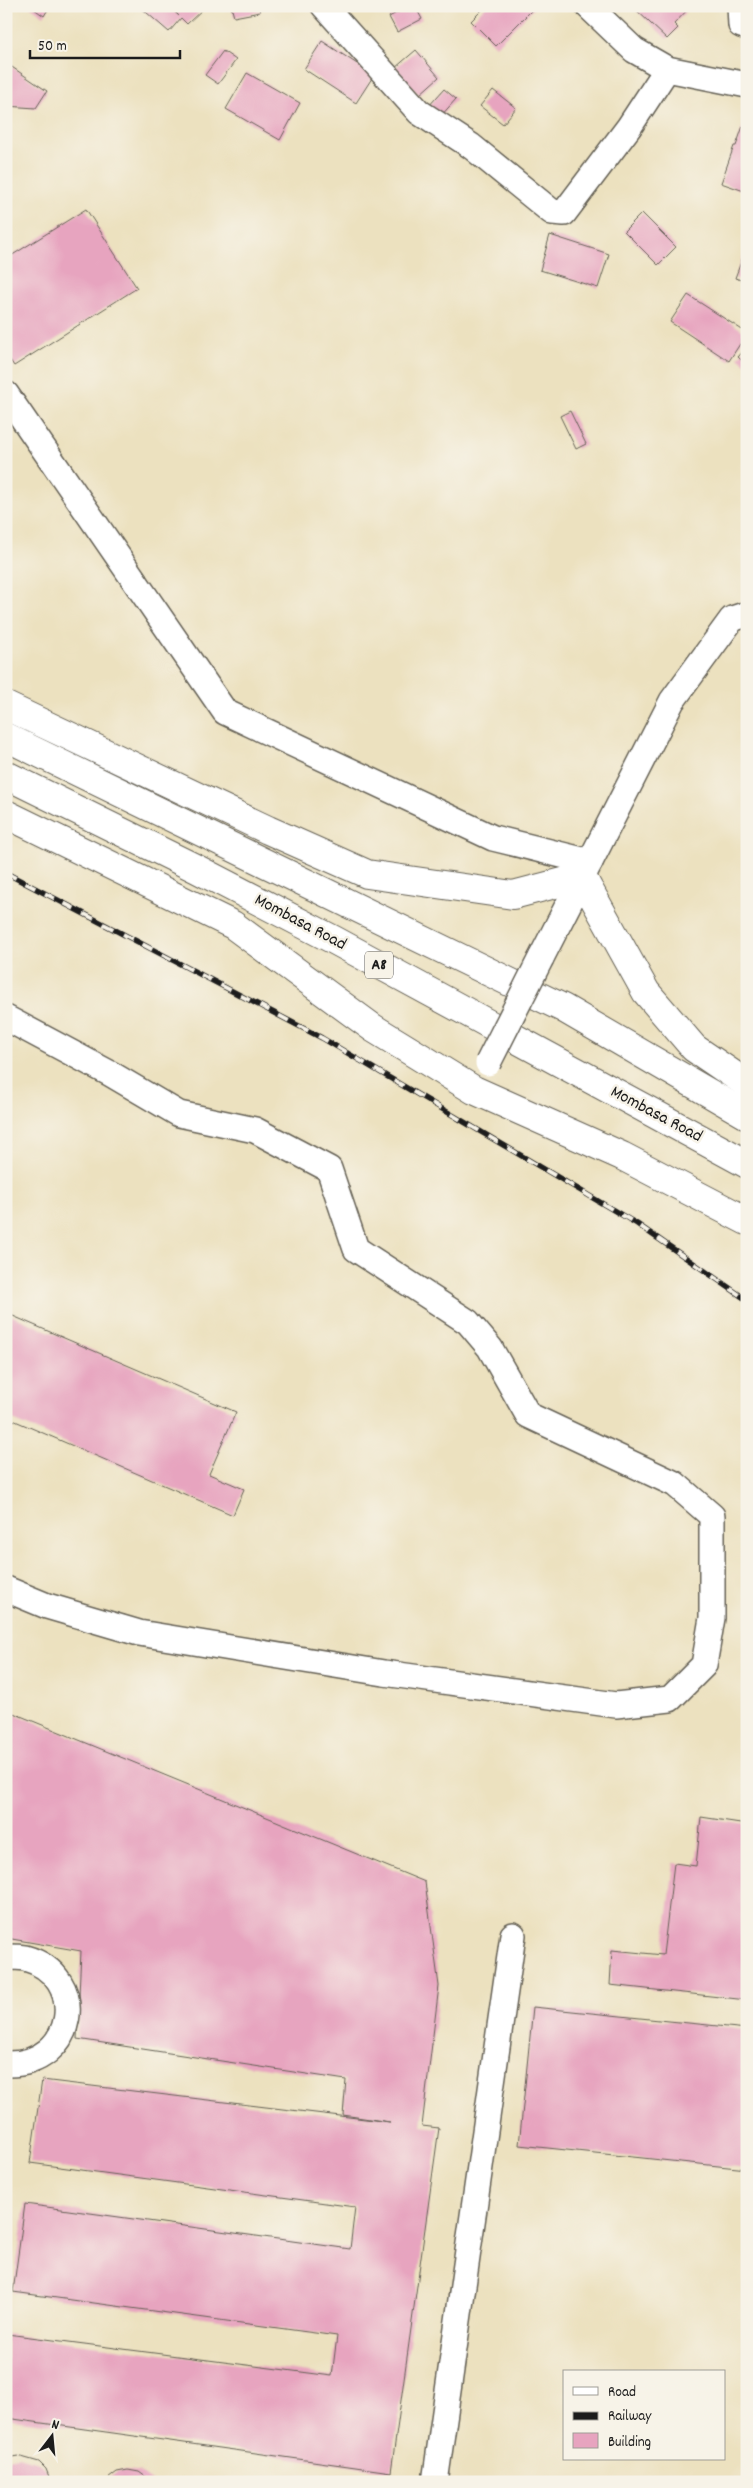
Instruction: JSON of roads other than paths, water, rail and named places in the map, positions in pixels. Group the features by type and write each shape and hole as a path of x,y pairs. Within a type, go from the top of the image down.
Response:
{"highway":[{"path":"6,706 268,830 367,874 513,895 586,869 646,992 694,1048 747,1084"},
{"name":"Mombasa Road","path":"6,737 563,1008 747,1115"},
{"name":"Mombasa Road","path":"6,775 197,869 317,931 747,1164"},
{"path":"6,814 233,925 373,1028 474,1090 622,1156 747,1221"}],"street":[{"path":"324,6 419,112 471,146 552,212 557,213 564,213 581,193 667,69"},
{"path":"588,6 634,50 667,69 747,85"},
{"path":"740,6 741,25 747,27"},
{"path":"6,394 225,712 493,838 586,869"},
{"path":"474,1090 672,700 732,619 747,614"},
{"path":"6,1018 111,1074 179,1114 255,1130 329,1169 356,1250 468,1322 490,1348 528,1415 675,1484 712,1516 712,1618 704,1665 670,1699 616,1705 384,1674 139,1632 47,1606 6,1589"},
{"path":"435,2482 513,1935"},
{"path":"6,1957 25,1958 50,1970 61,1985 67,2003 67,2022 63,2034 52,2049 37,2060 19,2065 6,2064"}],"railway":[{"path":"6,873 322,1038 637,1224 747,1300"}]}
